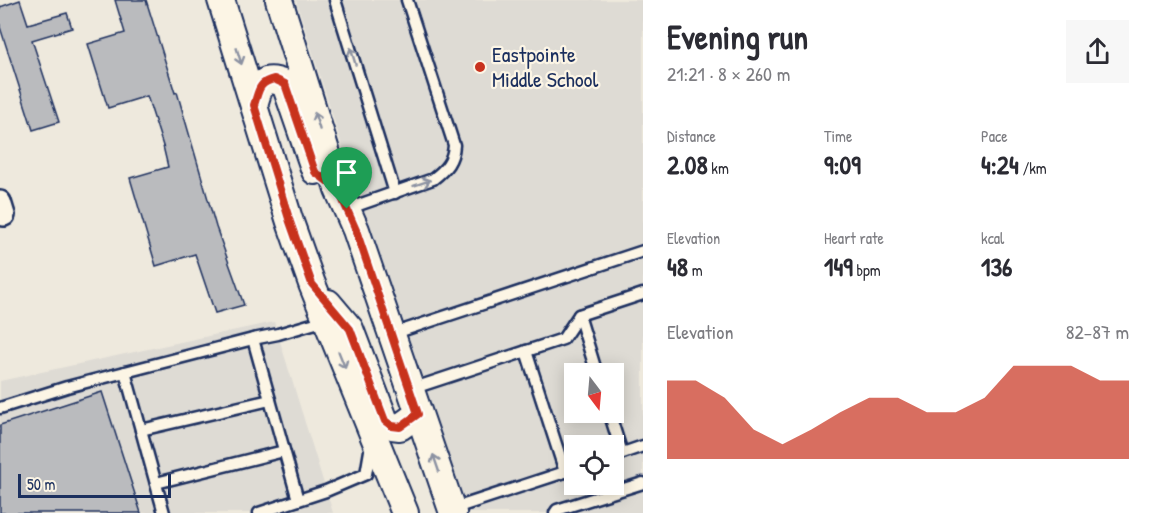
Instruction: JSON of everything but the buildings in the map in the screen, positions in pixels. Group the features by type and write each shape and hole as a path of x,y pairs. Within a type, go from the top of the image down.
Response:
{"street":[{"path":"222,0 290,222 312,284 405,513"},
{"path":"279,0 343,199 356,230 452,511"},
{"path":"254,105 264,81 274,79 285,84 315,172 343,199"},
{"path":"312,284 350,329 385,421 392,426 400,427 418,414"}],"lane":[{"path":"335,0 395,193"},
{"path":"343,199 395,193 433,179 444,171 453,158 454,145 407,0"},
{"path":"392,334 643,251"},
{"path":"410,389 563,339 579,315 643,294"},
{"path":"579,315 594,363"},
{"path":"0,408 125,372 327,320"},
{"path":"253,339 298,500"},
{"path":"526,351 564,455"},
{"path":"125,372 164,513"},
{"path":"141,430 270,400"},
{"path":"259,513 366,474 373,436"},
{"path":"624,453 643,446"},
{"path":"156,483 284,451"},
{"path":"452,511 564,473"},
{"path":"555,513 557,510 643,483"}],"shaded area":[{"path":"296,0 643,0 643,513 467,513 367,225"},
{"path":"274,322 333,513 0,513 0,381"}],"place":[{"name":"Eastpointe Middle School","path":"480,67"}],"route":[{"path":"274,79 285,84 315,172 338,189 347,209 372,274 418,414 400,427 392,426 385,421 350,329 312,284 290,222 254,105 264,81 274,79"}]}
